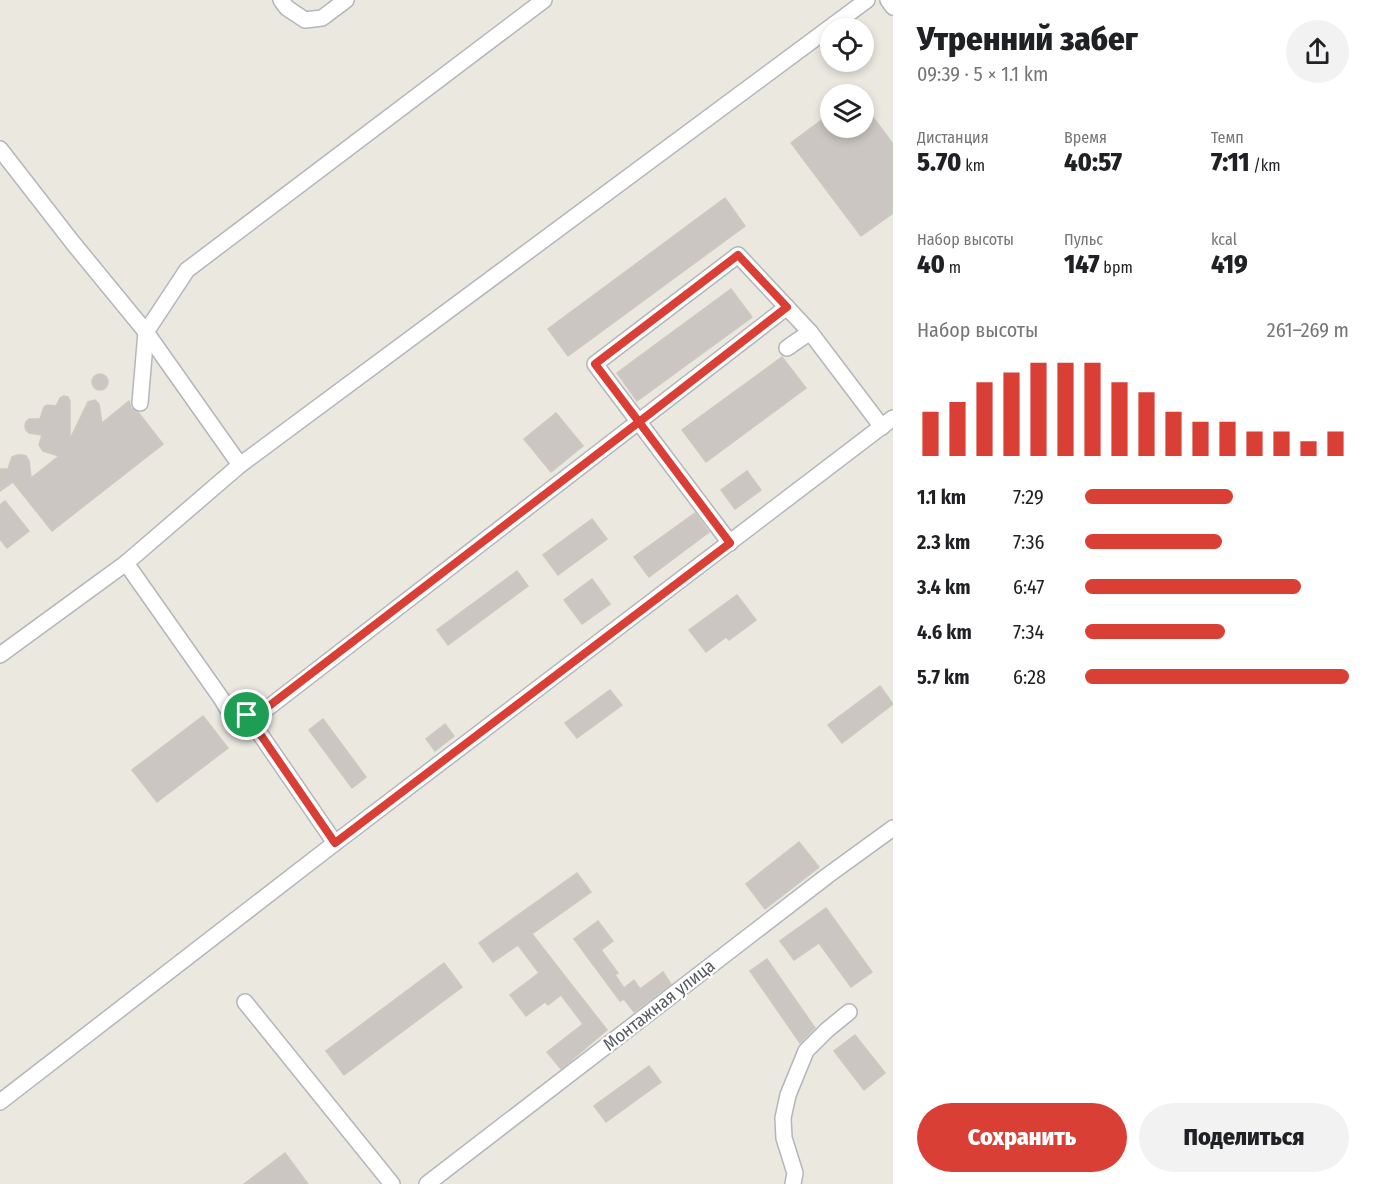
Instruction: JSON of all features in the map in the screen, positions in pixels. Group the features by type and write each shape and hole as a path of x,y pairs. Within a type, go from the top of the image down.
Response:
{"street":[{"path":"281,0 287,8 305,20 322,18 346,0"},
{"path":"140,403 146,332 187,270 543,0"},
{"path":"0,655 126,563 240,465 867,0"},
{"path":"888,0 893,7"},
{"path":"0,149 146,332 240,465"},
{"path":"0,1102 335,843 730,543 887,423 810,332 738,255 595,364 730,543"},
{"path":"126,563 215,688 230,713 247,715 269,706 787,307"},
{"path":"787,348 810,332"},
{"path":"247,715 335,843"},
{"name":"Монтажная улица","path":"427,1184 893,828"},
{"path":"245,1002 392,1184"},
{"path":"793,1184 795,1173 784,1138 783,1118 788,1095 806,1051 849,1012"}],"building":[{"path":"874,118 893,144 893,213 861,236 791,143 820,121 820,138 874,138"},
{"path":"725,198 745,226 568,356 548,329"},
{"path":"731,289 752,317 637,401 617,373"},
{"path":"782,357 806,388 706,462 682,430"},
{"path":"100,374 106,376 108,382 106,388 100,390 94,388 92,382 94,376"},
{"path":"64,396 70,401 70,439 88,402 95,400 99,404 102,423 129,401 131,408 138,412 163,444 52,531 13,482 0,491 0,469 8,469 12,457 26,456 29,461 31,478 59,456 43,451 39,445 42,435 29,433 25,426 29,419 40,419 44,407 56,406 60,398"},
{"path":"556,413 583,446 551,472 524,439"},
{"path":"747,471 761,490 735,509 721,490"},
{"path":"5,501 29,531 7,548 0,539 0,505"},
{"path":"695,513 709,532 649,577 634,557"},
{"path":"592,519 607,539 558,575 543,555"},
{"path":"517,571 528,586 448,645 437,630"},
{"path":"592,579 610,604 582,624 564,600"},
{"path":"737,595 756,620 729,640 726,637 706,652 689,630"},
{"path":"880,686 893,704 842,743 828,725"},
{"path":"610,690 622,705 577,738 565,723"},
{"path":"203,716 228,748 157,802 132,770"},
{"path":"323,719 366,777 352,788 309,730"},
{"path":"445,724 454,736 435,751 426,739"},
{"path":"799,842 819,867 765,909 746,884"},
{"path":"577,873 591,892 532,934 607,1030 561,1069 547,1052 583,1024 561,995 548,1005 545,1002 526,1016 510,995 539,973 518,945 493,962 479,943"},
{"path":"826,908 872,972 851,987 819,943 794,960 780,941"},
{"path":"598,921 613,941 601,950 618,973 615,975 624,988 634,980 640,989 663,972 671,984 634,1012 624,999 620,1001 574,939"},
{"path":"767,959 815,1028 800,1043 750,971"},
{"path":"444,963 462,987 344,1075 326,1051"},
{"path":"855,1035 885,1073 864,1090 834,1051"},
{"path":"649,1066 661,1082 606,1122 594,1106"},
{"path":"285,1153 308,1184 244,1184"}],"route":[{"path":"247,715 269,706 639,422 595,364 738,255 787,307 639,422 730,543 335,843 247,715"}]}
